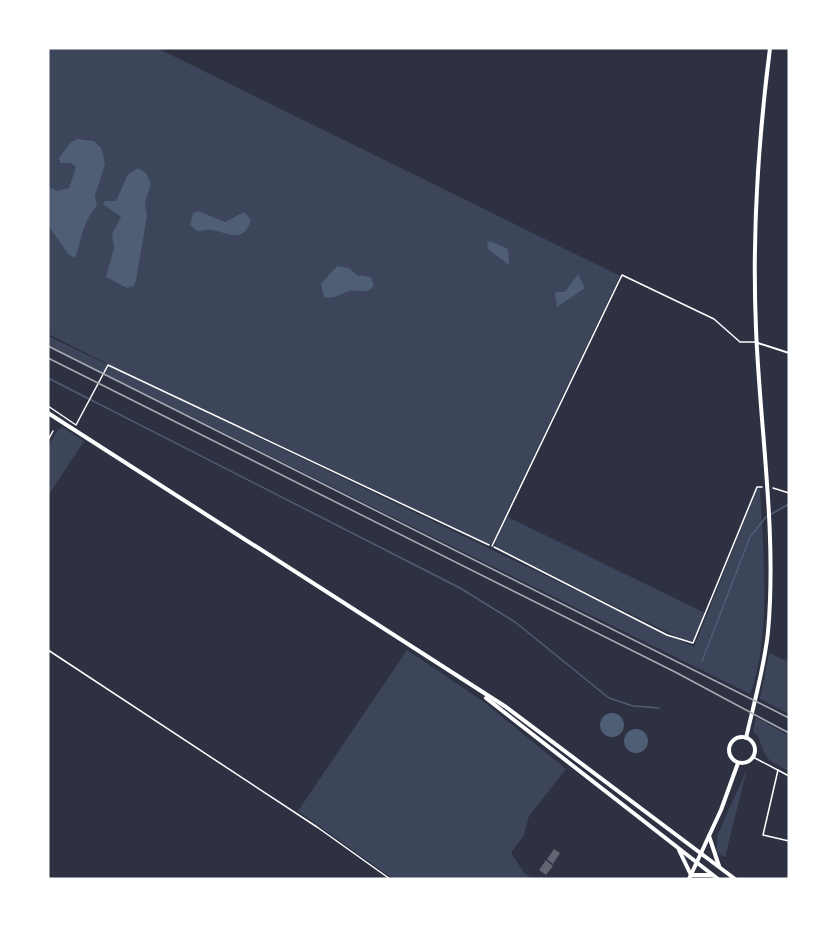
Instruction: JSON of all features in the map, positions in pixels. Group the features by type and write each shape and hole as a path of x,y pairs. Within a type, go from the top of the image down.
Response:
{"main road":[{"path":"746,738 757,699 768,631 771,574 756,342 756,225 761,135 770,48"},
{"path":"48,413 536,728 735,879"},
{"path":"474,688 718,879"},
{"path":"737,738 746,738 753,746 753,757 747,762 738,763 731,758 729,747 737,738"},
{"path":"690,877 738,763"},
{"path":"709,836 718,866"},
{"path":"679,849 690,877"},
{"path":"690,877 712,875"}],"street":[{"path":"756,342 789,353"}],"lane":[{"path":"492,546 622,275 714,319 740,342 756,342"},
{"path":"753,757 789,776"},
{"path":"778,770 763,835 789,841"}],"path":[{"path":"48,406 76,425 108,365 492,546 668,635 693,644 757,487 789,493"},
{"path":"48,440 53,431"},
{"path":"48,650 317,827 390,879"}],"shaded area":[{"path":"48,48 157,48 620,276 491,545 48,334"},
{"path":"77,139 94,141 102,149 105,164 95,196 97,206 85,225 75,258 68,254 48,225 48,186 57,191 69,188 76,167 71,163 60,163 59,158 70,143"},
{"path":"138,168 146,173 151,184 145,202 147,216 136,280 134,286 127,288 106,277 114,248 112,234 121,217 103,204 105,201 116,201 128,174"},
{"path":"198,211 225,222 244,212 251,220 248,228 239,235 209,230 197,231 190,225 193,213"},
{"path":"490,241 508,249 509,265 488,249 487,244"},
{"path":"337,266 349,268 357,275 371,277 374,286 365,291 349,291 334,297 324,297 321,284"},
{"path":"578,274 585,288 557,307 555,292 565,292"},
{"path":"48,336 694,647 757,489 760,489 764,620 757,672 750,694 48,346"},
{"path":"62,427 84,441 48,496 49,449 51,441"},
{"path":"506,516 705,613 695,638 692,641 681,639 497,548 494,543"},
{"path":"407,650 484,702 566,769 529,816 524,835 511,853 525,874 533,879 393,879 298,811"},
{"path":"769,653 789,662 789,714 760,699"},
{"path":"612,713 621,716 624,725 621,734 612,737 603,734 600,725 603,716"},
{"path":"756,717 789,736 789,771 771,761 765,754 758,736 753,732"},
{"path":"636,729 645,732 648,741 645,750 636,753 627,750 624,741 627,732"},
{"path":"747,769 725,857 717,853 717,836"}],"building":[{"path":"554,849 560,853 553,864 547,859"},
{"path":"546,860 553,866 546,875 539,870"}],"waterway":[{"path":"48,378 460,588 515,622 609,698 633,706 659,708"},
{"path":"702,661 750,537 766,517 789,504"}],"railway":[{"path":"48,346 789,718"},
{"path":"48,358 677,673 789,733"}]}
